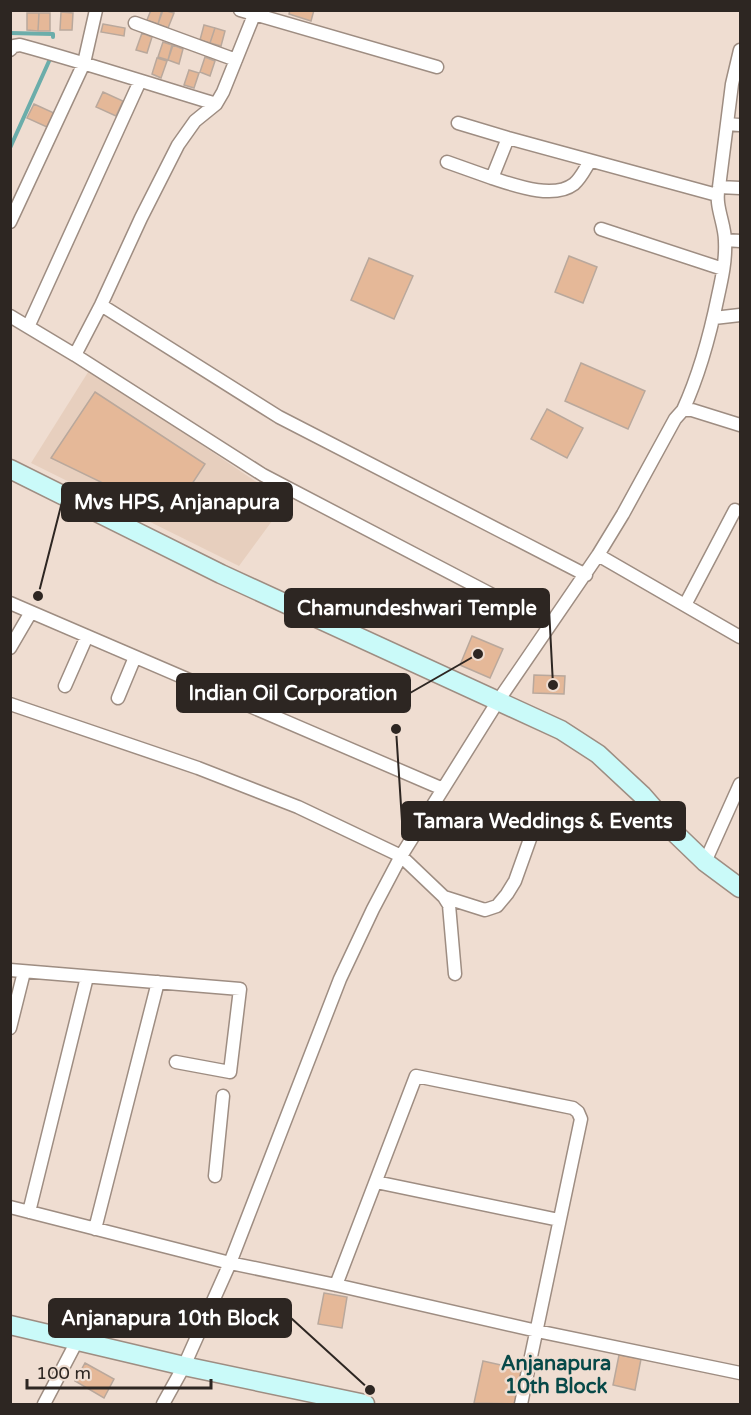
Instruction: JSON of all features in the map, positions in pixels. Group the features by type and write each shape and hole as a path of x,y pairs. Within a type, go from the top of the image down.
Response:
{"street":[{"path":"10,222 84,63 96,10"},
{"path":"240,10 437,67"},
{"path":"75,355 178,145 195,121 216,104 223,92 255,13"},
{"path":"135,23 236,60"},
{"path":"10,50 20,45 216,104"},
{"path":"163,1404 184,1366 230,1263 340,979 373,909 401,856 498,701 586,575 623,514 675,419 683,410 692,390 706,350 723,269 726,240 718,191 727,124 741,50"},
{"path":"28,327 140,81"},
{"path":"458,123 590,161 718,191 741,188"},
{"path":"727,124 741,125"},
{"path":"492,178 508,138"},
{"path":"447,162 525,189 560,191 573,185 581,177 590,161"},
{"path":"601,229 723,269"},
{"path":"726,240 741,241"},
{"path":"101,305 279,417 586,575"},
{"path":"714,318 741,315"},
{"path":"10,316 263,475 550,625"},
{"path":"683,410 692,410 741,425"},
{"path":"10,469 221,574 561,730 598,754 642,795 677,835 705,862 741,888"},
{"path":"686,605 735,510"},
{"path":"598,555 739,632"},
{"path":"10,603 443,789"},
{"path":"10,648 31,612"},
{"path":"65,686 87,636"},
{"path":"118,698 135,657"},
{"path":"10,704 198,768 297,807 401,856 444,897 448,905 455,974"},
{"path":"705,862 741,784"},
{"path":"444,897 485,910 498,906 515,881 530,839"},
{"path":"10,970 240,989 230,1072 176,1062"},
{"path":"10,1029 24,972"},
{"path":"29,1212 87,977"},
{"path":"95,1229 158,982"},
{"path":"336,1285 416,1076 573,1108 581,1119 521,1404"},
{"path":"215,1176 223,1096"},
{"path":"376,1182 559,1220"},
{"path":"10,1207 230,1263 537,1331 741,1373"},
{"path":"10,1325 184,1366 364,1404"},
{"path":"44,1404 77,1341"}],"shaded area":[{"path":"90,369 286,502 239,566 31,463"}],"building":[{"path":"151,10 162,10 158,24 147,20"},
{"path":"163,10 174,13 168,28 158,24"},
{"path":"290,10 314,10 311,21 289,14"},
{"path":"61,12 73,13 72,30 60,30"},
{"path":"27,13 39,13 38,31 27,30"},
{"path":"39,13 50,13 50,31 38,31"},
{"path":"103,24 125,28 124,36 101,32"},
{"path":"204,25 215,28 210,43 200,40"},
{"path":"215,28 225,31 221,46 210,43"},
{"path":"142,33 152,37 147,53 136,50"},
{"path":"163,42 172,45 168,60 158,57"},
{"path":"173,45 183,49 179,64 168,60"},
{"path":"205,57 215,61 210,76 200,72"},
{"path":"157,58 167,61 161,78 152,74"},
{"path":"189,70 199,73 194,88 184,85"},
{"path":"103,92 123,101 116,116 96,107"},
{"path":"34,104 54,113 47,127 27,118"},
{"path":"569,256 597,267 583,303 555,292"},
{"path":"369,258 413,276 394,319 351,300"},
{"path":"581,363 645,391 628,429 565,401"},
{"path":"95,392 205,464 171,516 51,458"},
{"path":"547,409 583,428 567,458 531,439"},
{"path":"472,636 503,649 490,678 460,665"},
{"path":"534,675 565,676 564,694 533,693"},
{"path":"324,1293 347,1297 342,1328 318,1324"},
{"path":"619,1355 641,1359 635,1390 613,1385"},
{"path":"483,1361 524,1370 517,1404 474,1403"},
{"path":"85,1363 114,1379 104,1398 75,1381"}],"waterway":[{"path":"10,33 53,34 53,37"},
{"path":"10,148 50,59"}],"place":[{"name":"Mvs HPS, Anjanapura","path":"38,596"},
{"name":"Indian Oil Corporation","path":"478,654"},
{"name":"Chamundeshwari Temple","path":"553,685"},
{"name":"Tamara Weddings & Events","path":"396,729"},
{"name":"Anjanapura 10th Block","path":"370,1390"}],"district":[{"name":"Anjanapura 10th Block","path":"556,1376"}]}
